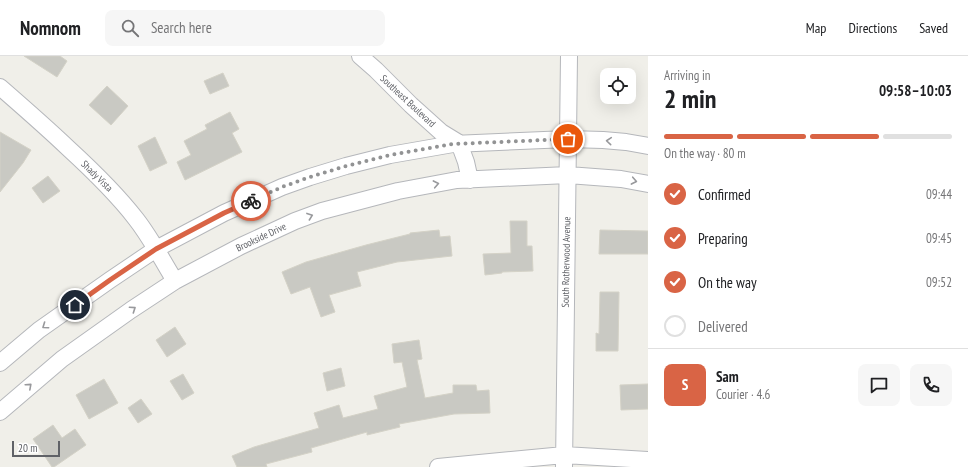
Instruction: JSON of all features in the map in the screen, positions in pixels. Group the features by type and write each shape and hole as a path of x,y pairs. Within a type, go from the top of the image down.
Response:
{"street":[{"name":"Southeast Boulevard","path":"360,56 441,132 459,143"},
{"name":"South Rotherwood Avenue","path":"564,461 569,56"},
{"name":"Shady Vista","path":"0,87 30,112 117,196 137,220 156,249 174,281"},
{"path":"0,363 39,330 156,249 224,213 282,187 310,177 390,155 459,143 568,139 626,142 648,146"},
{"path":"459,143 466,162 470,180"},
{"path":"568,175 621,179 648,184"},
{"name":"Brookside Drive","path":"0,412 62,359 174,281 241,246 295,221 398,191 457,180 568,175"},
{"path":"438,467 564,461 648,460"}],"building":[{"path":"24,56 60,56 67,61 57,77"},
{"path":"223,73 229,86 210,94 204,81"},
{"path":"107,86 128,106 111,125 89,105"},
{"path":"230,112 239,129 232,133 242,152 185,180 177,162 191,155 184,141 207,129 205,125"},
{"path":"0,132 31,150 23,163 0,192"},
{"path":"155,137 167,163 150,171 138,146"},
{"path":"48,176 60,191 43,203 32,188"},
{"path":"510,221 527,221 527,246 532,246 533,271 502,272 485,275 483,254 511,253"},
{"path":"439,230 440,237 450,236 452,256 397,262 357,272 361,286 329,295 335,312 321,317 310,287 291,294 282,272 306,262 410,233"},
{"path":"600,230 648,231 648,254 599,254"},
{"path":"600,292 619,292 618,351 596,351 596,333 599,334"},
{"path":"175,327 186,344 167,357 156,340"},
{"path":"419,340 422,359 417,360 425,398 453,393 453,385 476,385 477,391 489,390 490,413 454,414 399,424 400,427 367,435 367,432 311,448 312,452 266,464 267,467 237,467 232,456 254,447 319,428 314,413 339,405 343,418 378,409 374,396 407,387 402,362 394,363 392,344"},
{"path":"341,368 345,386 327,391 323,373"},
{"path":"183,374 194,393 182,400 170,381"},
{"path":"104,379 118,403 89,419 76,395"},
{"path":"648,384 648,409 621,410 620,385"},
{"path":"141,399 152,414 138,423 128,408"},
{"path":"53,425 62,438 75,429 86,445 52,467 33,439"}],"way so far":[{"path":"251,201 282,187 310,177 390,155 453,144 568,139"}],"route":[{"path":"75,305 156,249 224,213 251,201"}]}
